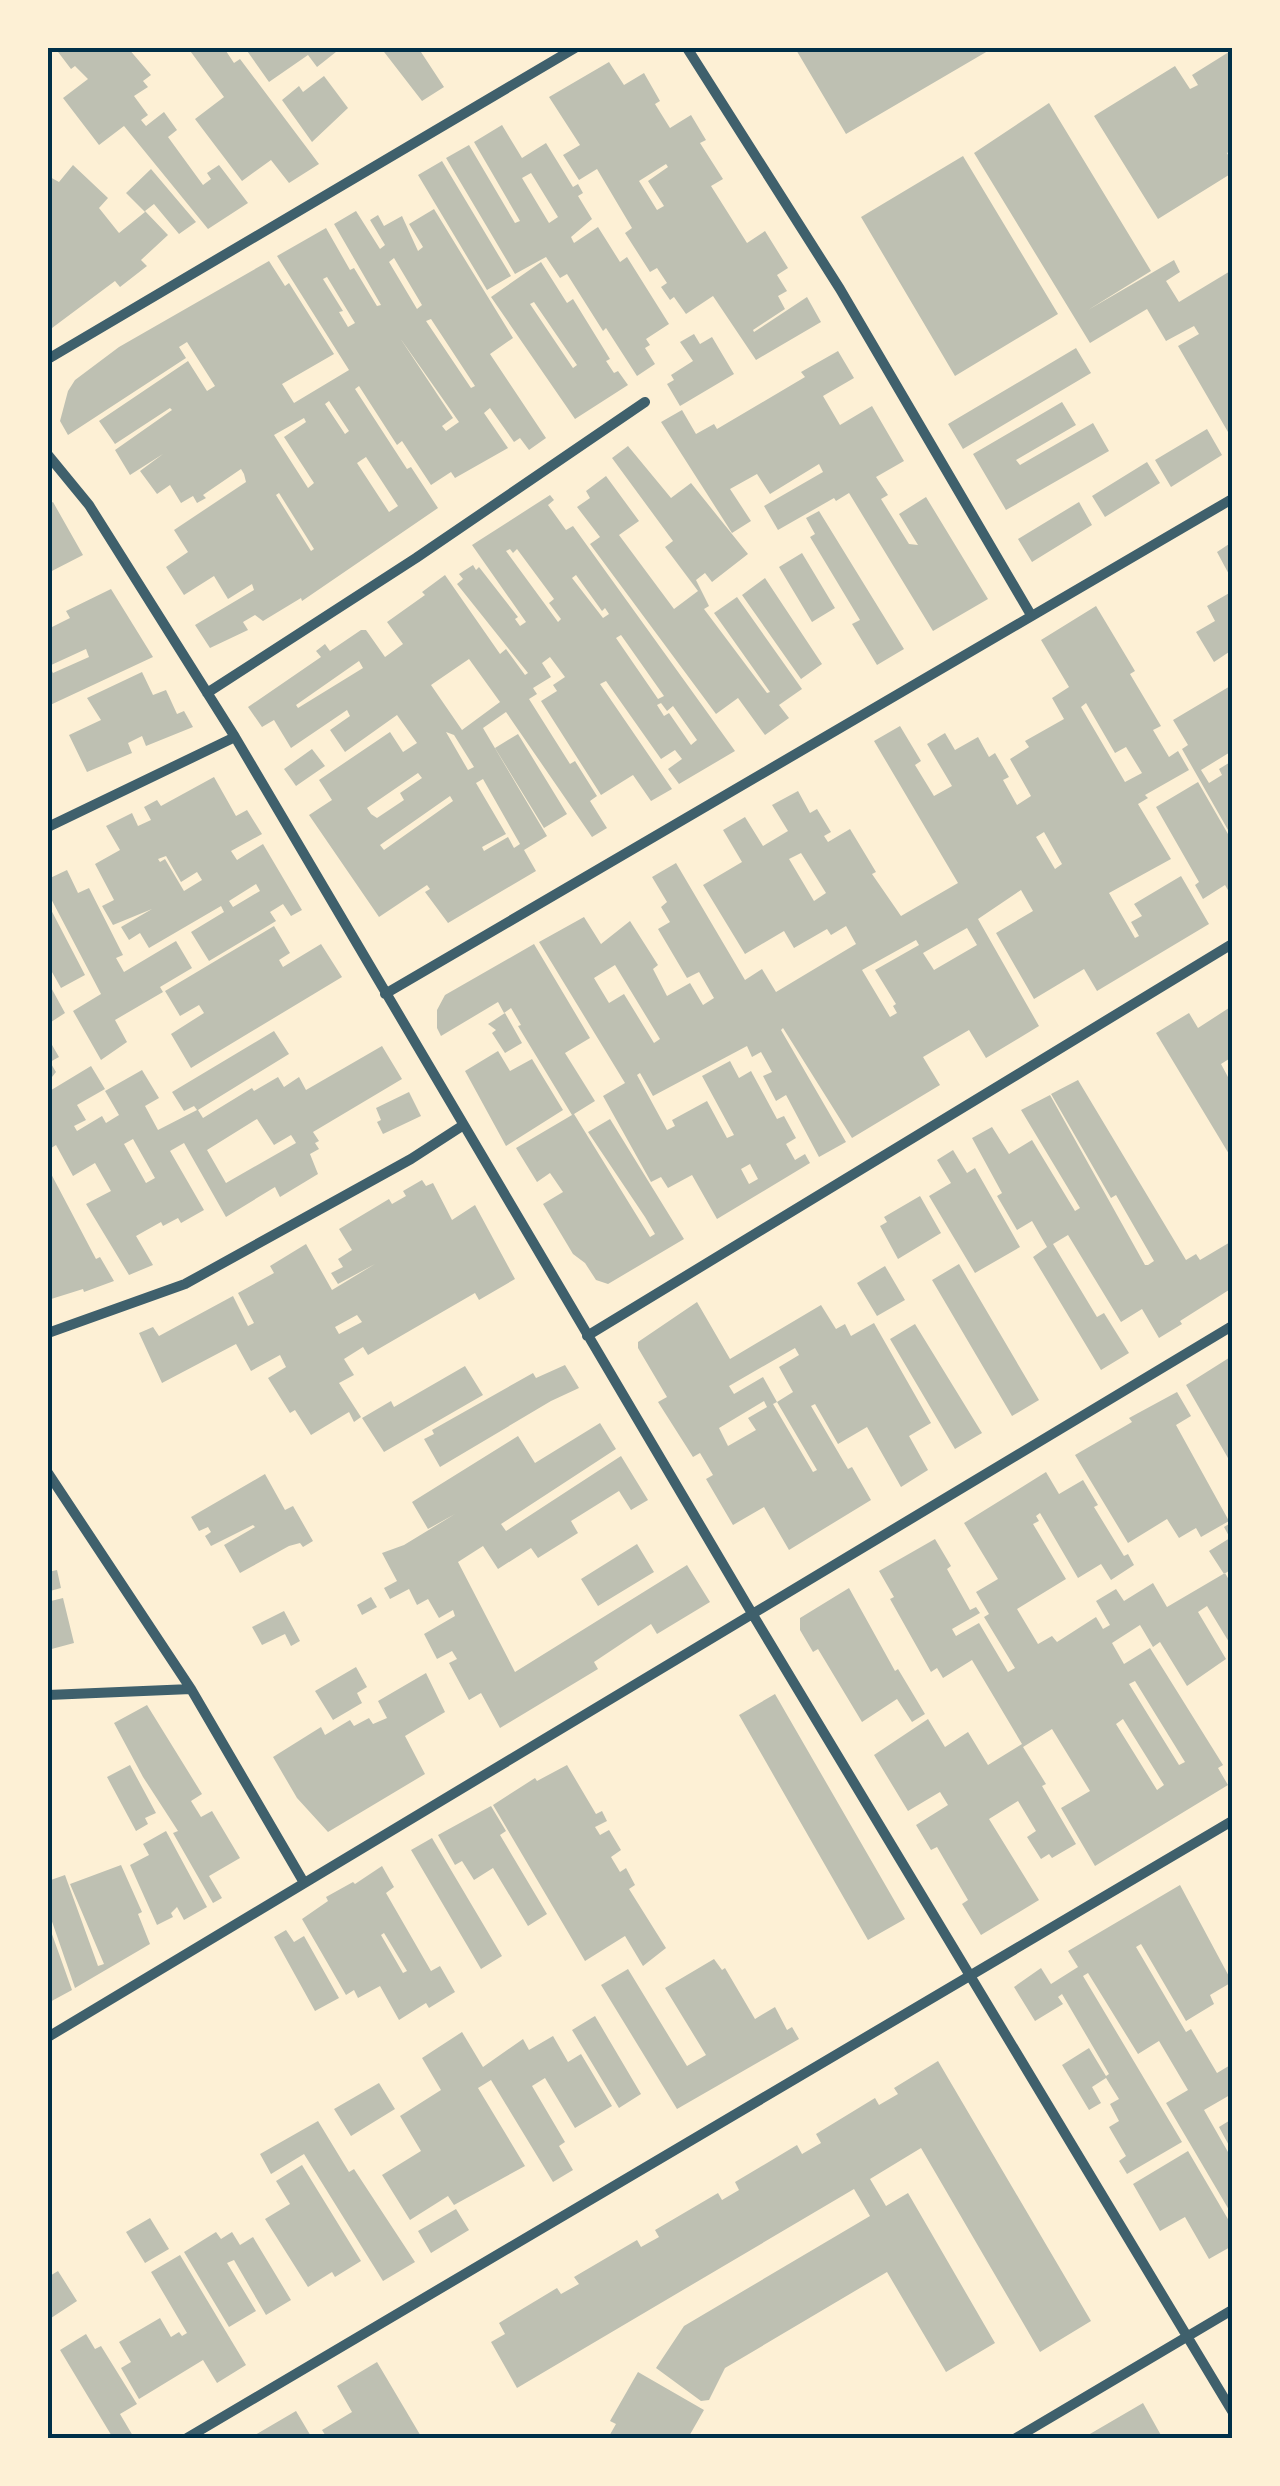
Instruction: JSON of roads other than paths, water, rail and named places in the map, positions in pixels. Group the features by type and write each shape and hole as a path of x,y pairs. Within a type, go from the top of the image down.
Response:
{"street":[{"path":"48,359 574,48"},
{"path":"686,48 840,289 1031,615"},
{"path":"207,693 416,558 645,402"},
{"path":"48,456 89,506 235,737 587,1336 1232,2411"},
{"path":"384,994 1232,499"},
{"path":"48,827 235,737"},
{"path":"587,1336 1232,944"},
{"path":"48,1333 184,1284 462,1126"},
{"path":"48,2036 1232,1326"},
{"path":"48,1473 190,1690 303,1880"},
{"path":"48,1695 190,1690"},
{"path":"187,2438 1232,1822"},
{"path":"1016,2438 1232,2310"}]}
